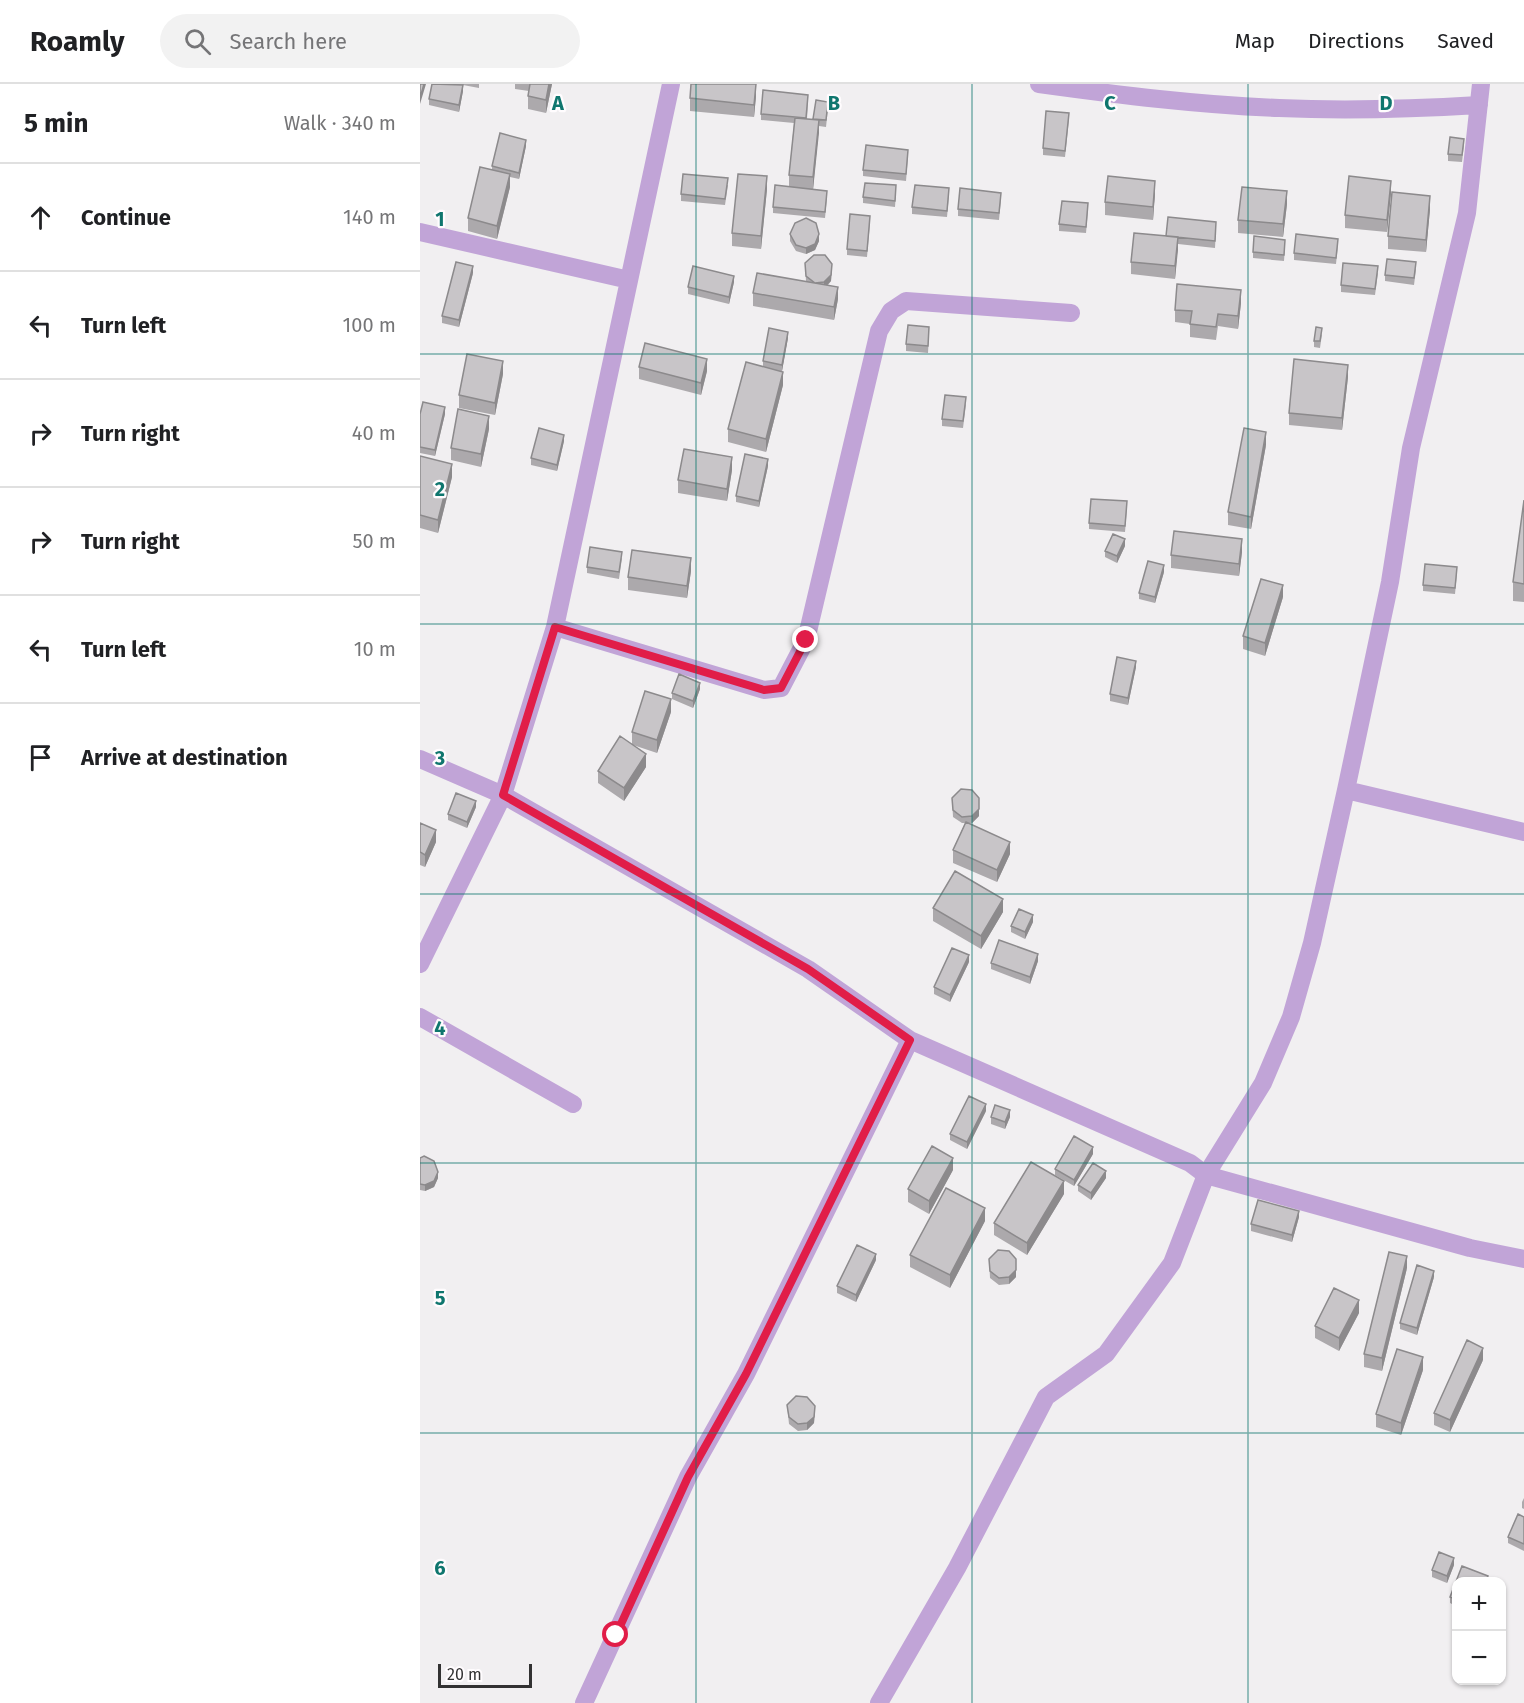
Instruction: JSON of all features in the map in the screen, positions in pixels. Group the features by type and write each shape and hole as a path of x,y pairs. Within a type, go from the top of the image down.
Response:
{"street":[{"path":"420,964 503,795 555,627 671,84"},
{"path":"1040,84 1148,99 1279,108 1400,109 1479,105"},
{"path":"879,1703 957,1568 1046,1397 1106,1354 1172,1263 1206,1175 1263,1083 1291,1017 1312,943 1346,790 1390,582 1411,447 1467,213 1481,84"},
{"path":"420,232 629,280"},
{"path":"555,627 764,690 781,688 806,640 879,331 891,311 906,301 1071,313"},
{"path":"420,759 503,795 808,969 910,1040 1190,1163 1206,1175 1470,1248 1524,1259"},
{"path":"1346,790 1524,832"},
{"path":"420,1017 573,1104"},
{"path":"584,1703 688,1477 751,1364 910,1040"}],"building":[{"path":"420,84 424,84 420,98"},
{"path":"432,84 463,85 459,105 429,99"},
{"path":"530,84 549,84 546,100 528,96"},
{"path":"691,84 756,84 754,105 690,98"},
{"path":"763,90 808,95 806,118 761,114"},
{"path":"816,100 828,102 826,120 813,119"},
{"path":"1046,111 1069,113 1065,151 1043,148"},
{"path":"795,118 819,120 813,177 789,175"},
{"path":"500,133 526,140 519,173 492,166"},
{"path":"1450,137 1464,139 1462,155 1448,154"},
{"path":"866,145 908,150 906,174 863,170"},
{"path":"480,167 510,174 497,226 468,218"},
{"path":"683,174 728,178 725,199 681,194"},
{"path":"738,174 767,176 761,236 732,233"},
{"path":"1108,176 1155,181 1153,207 1105,202"},
{"path":"1349,176 1391,181 1387,220 1345,215"},
{"path":"865,183 896,185 895,201 863,197"},
{"path":"775,185 827,191 825,212 773,207"},
{"path":"915,185 949,188 947,211 912,207"},
{"path":"1242,187 1287,191 1283,224 1238,220"},
{"path":"960,188 1001,193 999,213 958,209"},
{"path":"1392,192 1430,196 1426,240 1388,236"},
{"path":"1062,201 1088,203 1086,227 1059,224"},
{"path":"850,214 870,216 867,251 847,249"},
{"path":"1168,217 1216,222 1215,241 1166,236"},
{"path":"806,218 816,223 819,234 815,244 806,248 796,245 790,234 795,223"},
{"path":"1134,233 1178,237 1175,266 1131,262"},
{"path":"1296,234 1338,239 1336,258 1294,253"},
{"path":"1254,236 1285,240 1284,255 1253,252"},
{"path":"814,255 825,255 832,264 831,275 824,282 815,283 806,276 805,263"},
{"path":"1387,259 1416,262 1414,278 1385,275"},
{"path":"456,262 473,266 459,320 442,316"},
{"path":"1343,263 1378,266 1375,289 1341,285"},
{"path":"693,266 734,276 729,297 688,287"},
{"path":"757,273 838,287 834,307 753,293"},
{"path":"1177,284 1241,290 1238,316 1218,314 1216,327 1190,324 1192,311 1175,310"},
{"path":"908,325 929,327 928,346 906,344"},
{"path":"1316,327 1322,328 1320,341 1314,341"},
{"path":"769,328 788,332 782,365 763,361"},
{"path":"645,343 707,359 701,383 639,367"},
{"path":"467,354 503,361 495,403 459,395"},
{"path":"1294,359 1348,365 1342,418 1289,413"},
{"path":"746,362 783,372 766,439 728,429"},
{"path":"945,395 966,397 963,421 942,419"},
{"path":"423,402 445,407 435,450 420,447 420,414"},
{"path":"458,409 489,416 481,454 451,448"},
{"path":"539,428 564,435 557,465 531,458"},
{"path":"1244,428 1266,432 1251,517 1228,512"},
{"path":"684,449 732,457 727,489 678,480"},
{"path":"745,454 768,459 759,501 736,496"},
{"path":"420,456 452,464 438,520 420,515"},
{"path":"1091,499 1127,501 1125,526 1089,523"},
{"path":"1524,500 1524,584 1513,582"},
{"path":"1174,531 1242,539 1239,564 1171,555"},
{"path":"1113,534 1125,539 1117,556 1105,551"},
{"path":"590,547 622,552 619,572 587,567"},
{"path":"632,550 691,558 687,586 628,577"},
{"path":"1148,561 1164,565 1155,597 1139,593"},
{"path":"1425,564 1457,567 1455,588 1423,585"},
{"path":"1261,579 1283,585 1265,643 1243,636"},
{"path":"1117,657 1136,661 1128,698 1110,694"},
{"path":"679,674 700,683 693,701 672,693"},
{"path":"645,691 671,699 657,740 632,732"},
{"path":"620,736 646,754 624,788 598,771"},
{"path":"961,789 972,790 979,798 979,809 972,816 962,817 953,810 952,798"},
{"path":"456,793 476,801 467,822 448,814"},
{"path":"966,822 1010,842 997,870 953,850"},
{"path":"420,823 436,830 425,855 420,852"},
{"path":"955,871 1003,899 981,936 933,908"},
{"path":"1019,909 1033,915 1025,932 1011,926"},
{"path":"999,940 1038,954 1030,977 991,963"},
{"path":"952,948 969,955 950,995 934,987"},
{"path":"969,1096 986,1104 967,1142 950,1134"},
{"path":"995,1105 1010,1110 1005,1122 991,1117"},
{"path":"1074,1136 1093,1147 1074,1180 1055,1169"},
{"path":"932,1146 953,1158 929,1201 908,1189"},
{"path":"424,1156 434,1161 438,1172 434,1181 425,1185 420,1184 420,1158"},
{"path":"1031,1162 1064,1181 1027,1243 994,1223"},
{"path":"1093,1163 1106,1171 1091,1193 1078,1185"},
{"path":"946,1188 985,1208 950,1275 910,1255"},
{"path":"1258,1200 1299,1211 1292,1235 1251,1224"},
{"path":"857,1245 876,1254 856,1295 837,1286"},
{"path":"998,1250 1009,1251 1016,1259 1016,1270 1009,1277 999,1278 990,1271 989,1259"},
{"path":"1389,1252 1407,1256 1382,1358 1364,1354"},
{"path":"1417,1265 1434,1271 1417,1328 1400,1323"},
{"path":"1334,1288 1359,1300 1339,1338 1315,1326"},
{"path":"1467,1340 1483,1348 1450,1420 1434,1413"},
{"path":"1397,1349 1423,1357 1401,1423 1376,1414"},
{"path":"796,1396 807,1397 815,1406 814,1417 807,1423 798,1424 789,1417 787,1405"},
{"path":"1518,1514 1524,1517 1524,1544 1508,1537"},
{"path":"1439,1552 1454,1558 1447,1576 1432,1570"},
{"path":"1462,1566 1488,1577 1458,1577"}],"route":[{"path":"616,1635 688,1477 746,1374 910,1040 808,969 503,795 555,627 764,690 781,688 806,640"}]}
